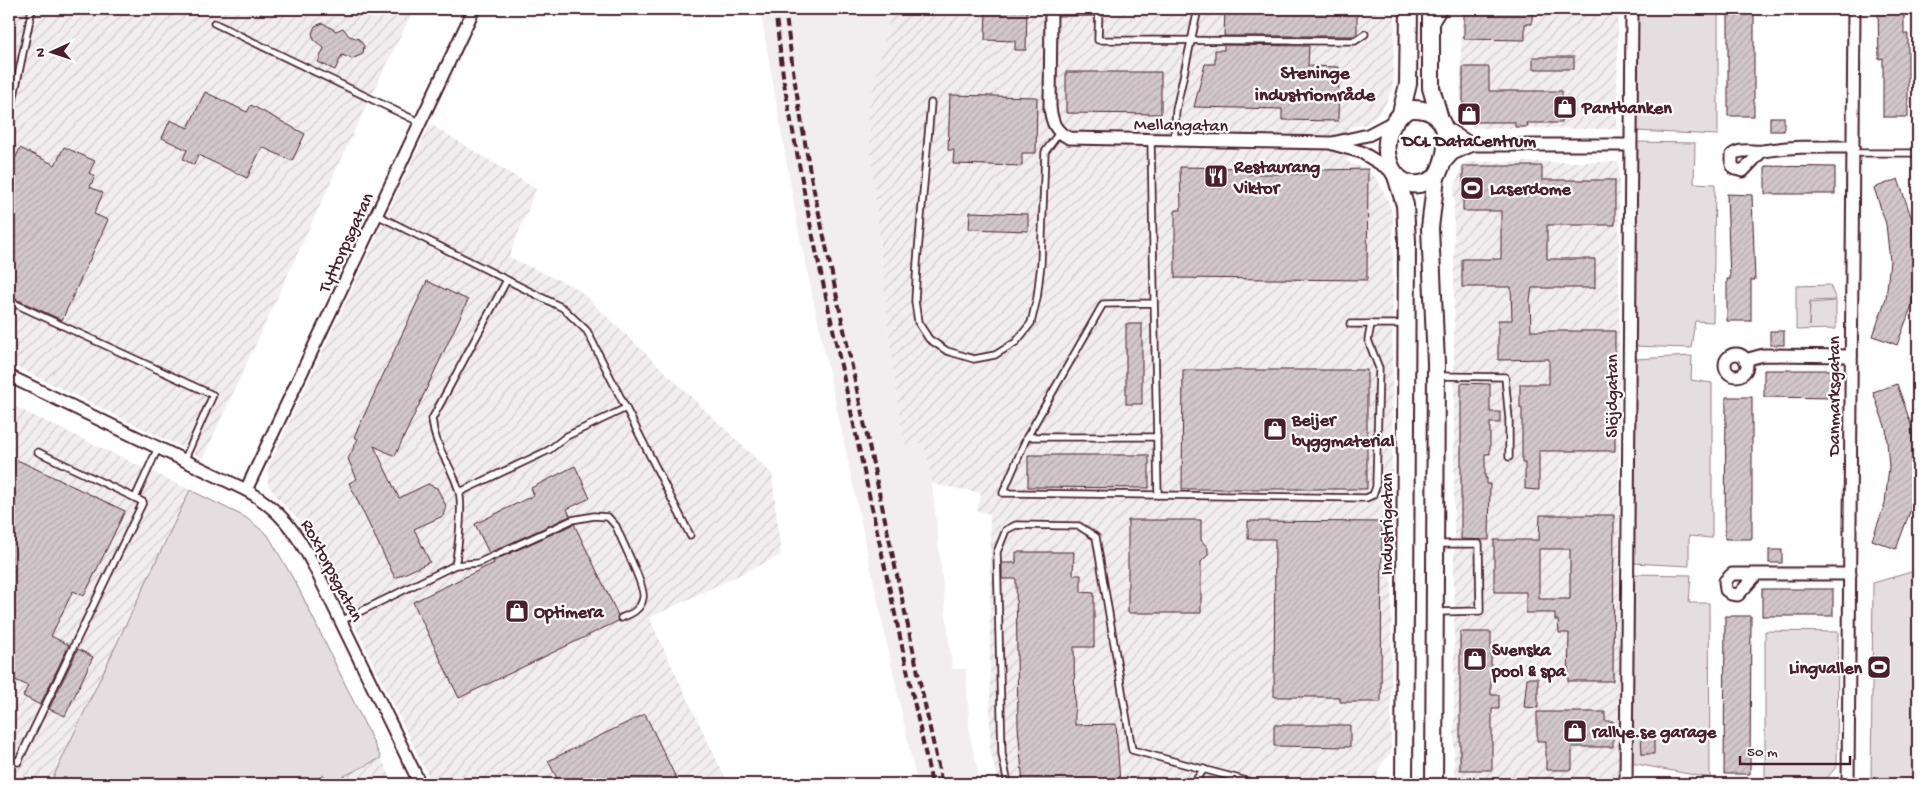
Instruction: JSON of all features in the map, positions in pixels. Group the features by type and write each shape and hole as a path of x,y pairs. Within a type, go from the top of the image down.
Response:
{"main road":[{"path":"1409,9 1408,84 1397,118 1389,131 1386,146 1394,173 1405,183 1414,185 1428,183 1439,172"},
{"path":"1431,17 1431,88 1446,143 1439,172 1430,228 1436,376 1434,784"},
{"path":"1397,118 1411,110 1424,110 1431,112 1441,123"},
{"name":"Industrigatan","path":"1394,173 1406,216 1404,784"}],"street":[{"name":"Tyttorpsgatan","path":"246,490 474,9"},
{"path":"1431,17 1441,9"},
{"name":"Slöjdgatan","path":"1626,784 1632,9"},
{"name":"Danmarksgatan","path":"1848,784 1854,9"},
{"path":"1051,10 1050,107 1052,122 1059,133"},
{"name":"Mellangatan","path":"1059,133 1080,140 1332,143 1368,135 1397,118"},
{"path":"1441,123 1473,145"},
{"name":"Mellangatan","path":"1332,143 1361,152 1394,173"},
{"path":"1439,172 1453,154 1473,145 1630,145"},
{"path":"1762,151 1779,147 1853,150"},
{"path":"1745,360 1763,355 1851,356"},
{"name":"Roxtorpsgatan","path":"9,376 246,490 273,508 299,538 420,784"},
{"path":"1757,574 1850,574"}],"lane":[{"path":"9,112 13,101 32,9"},
{"path":"1174,141 1176,110 1198,9"},
{"path":"1051,10 1099,11 1098,40 1355,41 1365,34"},
{"path":"214,23 421,123"},
{"path":"931,103 916,282 915,301 918,322 929,339 941,347 974,359 995,355 1016,342 1031,323 1037,298 1041,264 1045,152 1059,133"},
{"path":"1151,141 1158,495"},
{"path":"1853,150 1918,154"},
{"path":"377,215 563,308 578,320 587,331 690,535"},
{"path":"455,565 459,546 460,492 434,436 432,420 507,280"},
{"path":"9,301 213,395 184,461"},
{"path":"1154,303 1103,304 1027,437 1003,493 1366,498 1373,495 1376,487 1379,368 1368,340 1371,324"},
{"path":"1350,324 1407,324"},
{"path":"1436,376 1505,377 1509,420 1509,457"},
{"path":"460,492 549,450 567,436 626,408"},
{"path":"1027,437 1157,437"},
{"path":"135,498 158,448"},
{"path":"9,758 18,762 143,502 38,452"},
{"path":"341,621 455,565 478,563 572,520 594,516 608,517 616,526 643,590 641,605 634,612 621,618"},
{"path":"1008,784 1002,754 997,552 1006,530 1016,525 1079,526 1096,537 1132,750 1258,784"},
{"path":"1435,544 1479,544 1480,612 1435,612"},
{"path":"1193,784 1204,769"}],"shaded area":[{"path":"9,9 414,9 358,123 203,458 9,363"},
{"path":"760,9 892,9 867,113 890,347 904,444 924,443 932,484 952,669 966,669 970,737 981,784 917,784 798,228"},
{"path":"892,9 1395,9 1393,86 1388,99 1378,115 1367,124 1349,128 1348,162 1367,169 1377,179 1393,215 1391,752 1378,770 1378,784 999,784 990,750 990,514 977,510 981,493 932,484 924,443 904,444 890,347 867,113"},
{"path":"1462,9 1618,9 1617,129 1475,128 1462,123 1460,119"},
{"path":"1638,9 1718,9 1718,135 1635,131"},
{"path":"430,124 536,189 509,257 578,289 772,474 781,555 649,618 728,784 432,784 324,562 300,521 276,496 268,484 268,470 271,461"},
{"path":"1634,142 1695,143 1694,183 1715,184 1713,322 1695,321 1691,348 1632,346"},
{"path":"1467,162 1619,162 1619,784 1462,782 1454,773 1454,190 1462,165"},
{"path":"1830,285 1836,300 1810,301 1809,326 1810,303 1836,301 1836,329 1796,330 1796,286"},
{"path":"1692,356 1691,380 1712,383 1712,538 1689,536 1689,566 1632,563 1635,359"},
{"path":"9,404 190,490 50,784 9,784"},
{"path":"190,490 245,517 268,535 299,589 381,758 328,784 324,775 306,784 50,784"},
{"path":"1918,570 1918,784 1871,784 1873,583"},
{"path":"1631,574 1691,575 1689,603 1709,603 1710,778 1631,763"},
{"path":"1765,631 1838,632 1837,766 1822,784 1765,784"},
{"path":"381,758 394,784 329,784"},
{"path":"324,775 329,784 306,784"}],"building":[{"path":"986,9 1027,9 1026,50 1015,50 1015,41 985,40"},
{"path":"1225,9 1357,9 1357,34 1354,36 1224,36"},
{"path":"1464,9 1532,9 1532,24 1525,24 1525,40 1464,39"},
{"path":"1728,9 1754,9 1754,116 1728,116"},
{"path":"1878,9 1904,9 1904,34 1908,34 1908,117 1883,117 1883,58 1879,59"},
{"path":"323,23 336,31 343,28 349,36 359,39 364,46 363,54 352,59 342,55 335,70 318,62 324,48 314,40 312,33 315,26"},
{"path":"1224,45 1309,46 1308,66 1339,67 1338,121 1282,120 1282,109 1194,107 1205,64 1215,64 1215,50 1224,50"},
{"path":"1533,57 1574,57 1574,69 1533,69"},
{"path":"1463,67 1489,67 1489,91 1562,91 1562,123 1527,123 1528,127 1515,127 1515,122 1463,122"},
{"path":"1066,72 1161,72 1161,114 1066,113"},
{"path":"205,92 247,112 251,105 305,134 292,161 262,147 247,178 198,155 194,165 183,159 187,150 162,138 170,120 188,128"},
{"path":"950,95 1037,97 1036,153 1022,153 1022,166 953,164 954,150 948,150"},
{"path":"1770,117 1784,117 1784,131 1770,131"},
{"path":"64,147 95,161 89,173 95,176 90,187 103,193 94,214 108,220 62,320 9,296 9,172 20,148 55,165"},
{"path":"1463,166 1542,166 1542,180 1615,180 1615,225 1547,225 1547,259 1595,259 1595,288 1532,288 1530,300 1531,331 1615,331 1615,451 1539,451 1539,490 1525,489 1525,463 1522,463 1520,384 1549,384 1549,359 1498,360 1498,320 1512,320 1511,287 1462,287 1462,259 1501,259 1501,211 1463,211"},
{"path":"1765,166 1835,167 1835,194 1765,194"},
{"path":"1180,167 1246,168 1246,174 1319,174 1319,170 1368,169 1367,280 1175,278 1175,210 1181,210"},
{"path":"1898,179 1912,219 1916,263 1912,305 1897,345 1873,336 1886,298 1890,261 1886,224 1874,188"},
{"path":"1727,194 1752,195 1755,280 1751,280 1751,321 1727,321 1727,279 1730,279"},
{"path":"970,212 1028,214 1028,231 969,229"},
{"path":"427,281 468,300 395,456 374,446 399,498 428,484 437,488 446,506 443,516 414,529 430,562 395,578 349,483 357,479 348,459 358,439 354,437"},
{"path":"1126,324 1142,324 1142,404 1126,404"},
{"path":"1770,331 1784,331 1784,345 1770,345"},
{"name":"Beijer byggmaterial","path":"1183,370 1367,370 1367,489 1182,489"},
{"path":"1764,370 1834,370 1834,398 1764,397"},
{"path":"1461,383 1490,384 1490,412 1500,412 1500,423 1490,423 1490,454 1485,454 1485,478 1487,478 1487,484 1490,484 1489,540 1461,539"},
{"path":"1897,384 1911,424 1916,467 1911,509 1896,549 1872,540 1885,503 1889,467 1886,429 1873,392"},
{"path":"1726,397 1752,397 1752,539 1725,539"},
{"path":"1028,455 1149,455 1149,488 1028,487"},
{"path":"9,456 125,511 84,596 73,591 51,636 69,645 40,705 23,696 28,686 9,677"},
{"path":"575,466 590,498 567,509 570,516 489,553 475,524 534,495 531,488"},
{"path":"1540,515 1614,515 1613,681 1568,681 1569,633 1559,633 1558,620 1555,620 1555,613 1526,613 1526,592 1494,592 1494,540 1539,540","holes":["1539,549 1570,549 1570,599 1539,599"]},
{"path":"1128,520 1201,520 1201,540 1208,548 1208,555 1201,562 1201,613 1128,613"},
{"path":"1248,521 1382,522 1381,702 1340,702 1340,697 1274,697 1275,539 1248,539"},
{"name":"Optimera","path":"574,524 618,615 618,621 459,698 413,602 494,563 493,561"},
{"path":"1769,550 1782,550 1782,563 1769,563"},
{"path":"1016,552 1074,552 1073,575 1081,575 1081,592 1094,593 1094,647 1074,647 1075,725 1116,724 1120,784 1023,784 1018,726 1016,579 1002,579 1002,563 1016,563"},
{"path":"1762,589 1833,589 1833,616 1762,616"},
{"path":"1725,616 1751,616 1750,774 1724,774"},
{"path":"1460,632 1491,632 1491,695 1499,695 1499,709 1492,709 1492,770 1460,770"},
{"path":"78,649 93,657 65,716 49,709"},
{"path":"1527,678 1538,678 1538,708 1524,707"},
{"name":"rallye.se garage","path":"1537,712 1605,712 1605,721 1613,721 1613,747 1572,747 1572,770 1546,770 1546,741 1537,741"},
{"path":"645,714 679,784 560,784 548,761"},
{"path":"1274,725 1350,725 1350,747 1274,746"},
{"path":"1641,736 1654,736 1654,754 1642,754"}],"railway":[{"path":"775,9 784,83 810,223 932,784"},
{"path":"785,9 810,172 942,784"}],"place":[{"name":"Pantbanken","path":"1565,107"},
{"name":"DCL DataCentrum","path":"1469,114"},
{"name":"Restaurang Viktor","path":"1216,176"},
{"name":"Laserdome","path":"1472,188"},
{"name":"Beijer byggmaterial","path":"1275,429"},
{"name":"Optimera","path":"517,611"},
{"name":"Svenska pool & spa","path":"1475,659"},
{"name":"Lingvallen","path":"1879,667"},
{"name":"rallye.se garage","path":"1575,731"}],"district":[{"name":"Steninge industriområde","path":"1315,82"}]}
